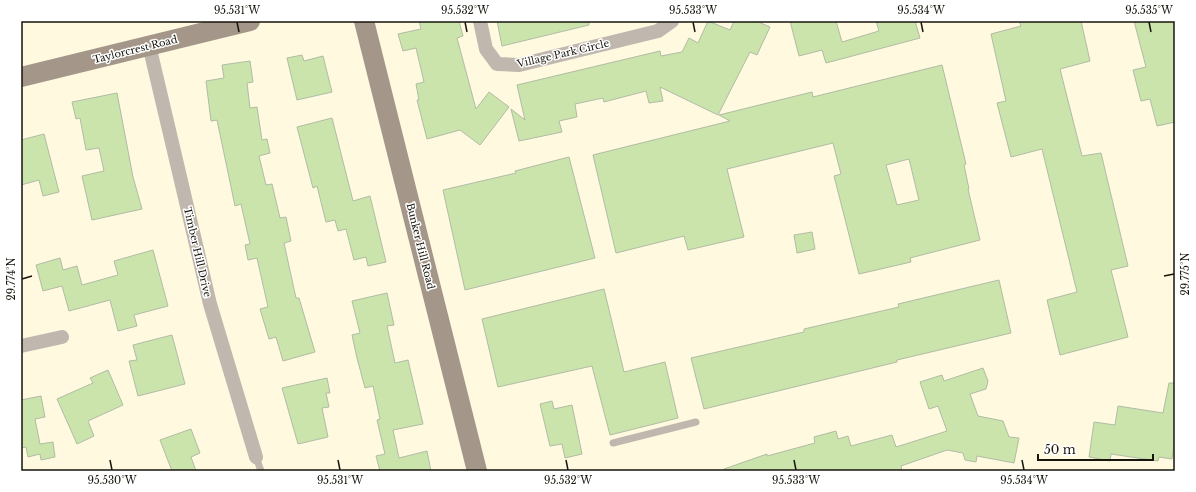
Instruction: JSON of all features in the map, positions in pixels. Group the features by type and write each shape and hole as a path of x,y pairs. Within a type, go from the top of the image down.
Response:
{"street":[{"name":"Taylorcrest Road","path":"21,77 250,21"},
{"name":"Bunker Hill Road","path":"364,21 477,471"},
{"name":"Village Park Circle","path":"480,21 486,49 497,64 519,65 658,31 672,21"},
{"name":"Timber Hill Drive","path":"149,45 210,304 256,457"},
{"path":"21,346 62,337"}],"lane":[{"path":"613,443 696,422"},
{"path":"256,457 261,471"}],"building":[{"path":"419,21 459,21 463,36 457,38 476,109 489,92 509,107 480,145 460,130 427,139 417,100 419,100 416,84 424,82 416,48 403,51 398,34 421,29"},
{"path":"497,21 589,21 589,25 502,46"},
{"path":"708,21 730,30 734,21 756,21 770,27 757,55 750,52 718,115 660,87 663,101 649,103 646,91 604,102 603,98 575,104 577,117 559,121 562,132 519,141 511,109 525,120 517,85 660,51 661,56 682,52 689,38 698,43"},
{"path":"790,21 836,21 842,42 879,31 876,21 915,21 920,38 826,63 822,50 799,56"},
{"path":"1019,21 1081,21 1090,61 1060,69 1082,156 1101,153 1128,266 1111,270 1128,337 1060,355 1047,300 1077,292 1042,149 1011,157 997,103 1006,101 991,34 1021,26"},
{"path":"1134,21 1175,21 1175,122 1157,126 1150,99 1141,101 1133,70 1146,67"},
{"path":"302,55 304,61 323,56 332,92 297,100 287,58"},
{"path":"250,61 253,82 247,83 250,108 257,107 262,140 267,139 270,153 259,156 266,185 272,184 280,218 286,217 291,241 284,243 296,298 299,298 315,352 283,361 276,337 269,339 260,309 268,307 257,258 248,260 245,245 250,244 241,204 235,206 217,120 211,121 206,81 224,78 222,65"},
{"path":"942,65 966,164 964,165 968,189 980,240 910,258 911,262 859,274 834,176 841,174 833,143 727,169 744,237 688,250 684,236 616,253 593,155 730,121 719,115 812,92 813,97","holes":["909,159 919,200 897,205 886,165"]},
{"path":"117,93 133,177 142,209 92,220 82,176 104,171 99,148 86,150 80,118 76,119 72,102"},
{"path":"332,118 353,201 370,196 386,262 368,266 366,257 354,260 346,229 338,231 335,220 326,222 317,186 313,188 297,127"},
{"path":"44,134 59,192 43,196 39,180 21,185 21,140"},
{"path":"569,157 595,258 465,290 443,190 516,173 515,171"},
{"path":"812,232 815,249 797,253 794,235"},
{"path":"153,250 168,306 134,315 137,326 118,331 110,300 69,311 62,286 43,291 36,265 60,258 63,270 77,266 82,285 118,275 114,261"},
{"path":"999,280 1011,333 704,409 691,358 804,332 804,329 899,307 898,304"},
{"path":"604,289 624,372 665,362 678,418 610,435 592,366 498,387 482,319"},
{"path":"387,293 394,325 387,326 395,363 408,360 423,424 393,430 399,458 427,451 431,471 380,471 376,456 385,454 377,420 380,419 373,386 365,388 357,358 352,335 360,333 352,301"},
{"path":"172,335 185,384 138,396 129,361 137,360 133,345"},
{"path":"983,368 988,381 986,389 970,394 978,416 1003,421 1009,437 1019,438 1014,463 977,456 976,462 965,460 963,453 947,450 901,466 902,471 724,471 724,469 767,454 767,456 815,443 814,437 836,431 838,439 848,436 851,446 892,435 896,447 947,431 938,406 929,409 920,382 942,375 944,381"},
{"path":"108,370 123,405 88,421 94,436 77,444 57,399 93,383 90,378"},
{"path":"327,378 330,393 326,393 329,407 322,408 328,437 298,444 282,388"},
{"path":"1169,383 1175,383 1175,438 1172,459 1159,457 1158,461 1111,454 1110,461 1089,457 1094,422 1115,425 1118,406 1163,413"},
{"path":"41,396 45,417 35,419 40,444 53,442 55,457 41,460 40,454 28,457 26,447 21,448 21,400"},
{"path":"552,401 554,409 572,405 582,454 565,458 562,444 550,446 540,404"},
{"path":"191,429 200,453 191,457 196,471 172,471 160,440"}]}
